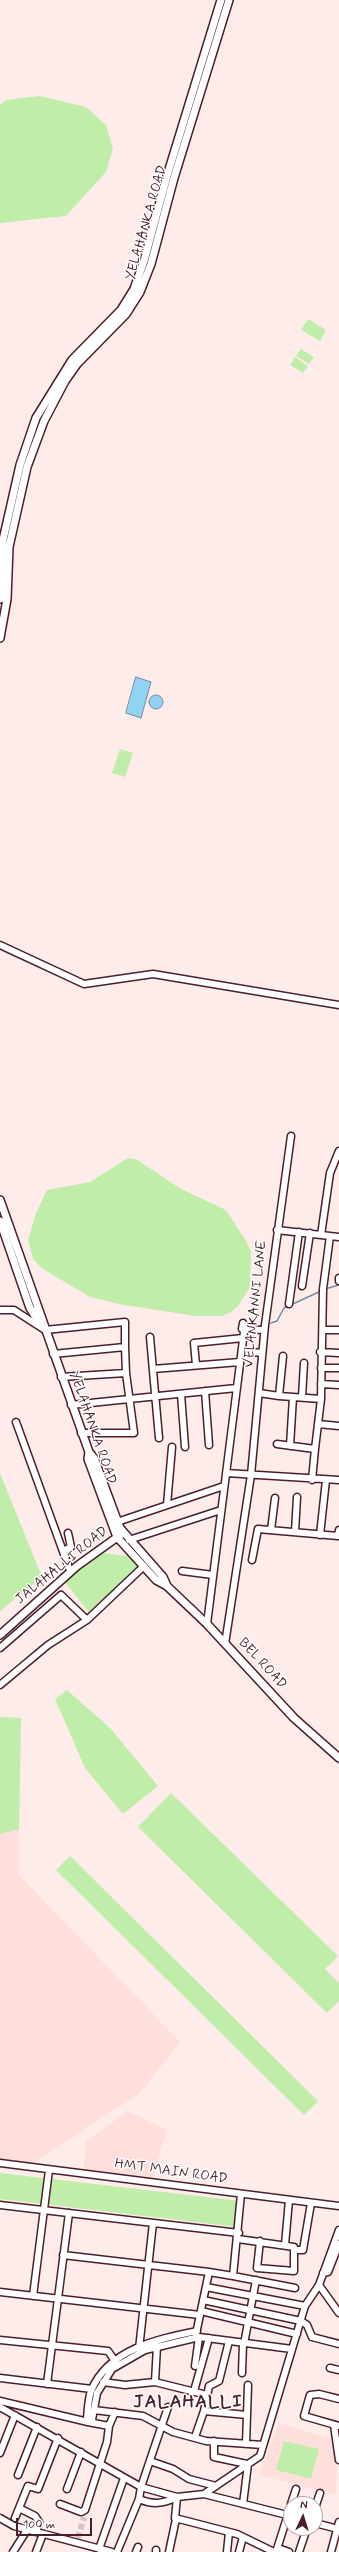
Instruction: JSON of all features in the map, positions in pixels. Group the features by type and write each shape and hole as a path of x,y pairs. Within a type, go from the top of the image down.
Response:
{"main road":[{"name":"YELAHANKA ROAD","path":"0,599 3,540 20,465 36,418 72,360 121,310 134,289 144,261 167,176 222,0"},
{"name":"YELAHANKA ROAD","path":"0,638 7,599 8,547 27,467 44,421 64,381 77,364 126,314 140,292 151,264 174,178 229,0"},
{"name":"YELAHANKA ROAD","path":"0,1200 44,1330 89,1452 88,1459 118,1531"},
{"name":"YELAHANKA ROAD","path":"0,1221 30,1308 44,1330"},
{"name":"BEL ROAD","path":"89,1452 94,1458 118,1531 156,1580 168,1586"},
{"name":"BEL ROAD","path":"118,1531 129,1540 163,1577 168,1586 207,1624 294,1718 339,1758"},
{"name":"JALAHALLI ROAD","path":"0,1628 69,1568 118,1531"},
{"name":"JALAHALLI ROAD","path":"0,1635 118,1531"}],"street":[{"path":"0,945 84,984 153,974 339,1005"},
{"name":"VELANKANNI LANE","path":"225,1644 251,1475 264,1330 277,1230 292,1136"},
{"path":"320,1235 330,1173 339,1151"},
{"path":"277,1230 339,1237"},
{"path":"289,1304 299,1232"},
{"path":"302,1286 310,1233"},
{"path":"312,1480 321,1399 320,1352 323,1330 323,1289 330,1236"},
{"path":"0,1310 14,1310 44,1330 125,1322 126,1373 134,1433 81,1433"},
{"path":"243,1323 242,1329 264,1330"},
{"path":"323,1330 339,1330"},
{"path":"196,1365 194,1343 243,1335 207,1624"},
{"path":"150,1337 159,1438"},
{"path":"53,1354 125,1347"},
{"path":"242,1352 262,1353"},
{"path":"320,1352 339,1353"},
{"path":"279,1396 284,1356"},
{"path":"153,1369 240,1362"},
{"path":"302,1397 304,1363"},
{"path":"321,1368 339,1368"},
{"path":"61,1377 126,1373"},
{"path":"321,1384 339,1385"},
{"path":"71,1405 236,1388"},
{"path":"205,1391 209,1445"},
{"path":"259,1393 321,1399"},
{"path":"181,1394 185,1447"},
{"path":"290,1446 293,1397"},
{"path":"16,1422 69,1568"},
{"path":"318,1424 339,1426"},
{"path":"277,1444 315,1449"},
{"path":"167,1505 172,1447"},
{"path":"226,1473 312,1480 339,1480"},
{"path":"320,1534 326,1480"},
{"path":"118,1531 167,1505 224,1486"},
{"path":"295,1532 297,1497"},
{"path":"271,1530 274,1498"},
{"path":"129,1540 221,1510"},
{"path":"244,1527 320,1534 339,1534"},
{"path":"252,1560 258,1529"},
{"path":"63,1551 71,1547 68,1533"},
{"path":"0,1685 48,1645 84,1621 143,1565"},
{"path":"182,1571 213,1575"},
{"path":"0,1648 61,1595 84,1621"},
{"path":"73,1627 78,1622 84,1621"},
{"name":"HMT MAIN ROAD","path":"0,2163 339,2206"},
{"path":"33,2296 49,2170"},
{"path":"233,2276 239,2236 241,2194"},
{"path":"285,2245 289,2200"},
{"path":"0,2207 44,2210 153,2223 239,2236 260,2242 285,2245 294,2248 294,2250 303,2250 311,2203"},
{"path":"47,2384 68,2213"},
{"path":"139,2349 142,2309 153,2223"},
{"path":"204,2494 260,2456 305,2306 319,2285 339,2230"},
{"path":"260,2242 257,2268 294,2271 294,2250"},
{"path":"323,2274 328,2272 339,2244"},
{"path":"63,2255 209,2272 295,2288"},
{"path":"195,2366 200,2313 209,2272"},
{"path":"242,2373 244,2344 256,2280"},
{"path":"319,2285 339,2313"},
{"path":"206,2286 305,2306"},
{"path":"0,2292 142,2309 200,2313 248,2322 297,2334"},
{"path":"203,2300 251,2309 301,2321 307,2325 312,2337 339,2344"},
{"path":"88,2422 92,2420 97,2393 117,2365 139,2349 157,2346 197,2335"},
{"path":"88,2422 87,2418 92,2389 105,2370 115,2360 139,2349 197,2335 244,2344 292,2349"},
{"path":"194,2391 209,2338"},
{"path":"0,2340 51,2347 108,2351 115,2360"},
{"path":"195,2437 204,2411 210,2384 219,2381 229,2341"},
{"path":"155,2382 157,2346"},
{"path":"330,2368 339,2370"},
{"path":"0,2378 92,2389"},
{"path":"104,2382 125,2385 155,2382 207,2395"},
{"path":"246,2444 248,2385"},
{"path":"339,2399 319,2394 310,2396 304,2416 337,2425 339,2460"},
{"path":"0,2401 109,2426"},
{"path":"0,2407 58,2438 141,2487 177,2497"},
{"path":"117,2552 139,2499 141,2487 168,2407"},
{"path":"94,2410 143,2416 173,2432 214,2442 263,2445"},
{"path":"204,2411 247,2415"},
{"path":"60,2504 84,2512 107,2442 109,2426 115,2412"},
{"path":"0,2453 15,2415"},
{"path":"18,2475 37,2427"},
{"path":"15,2518 28,2486 38,2489 58,2438"},
{"path":"214,2442 214,2457 248,2464"},
{"path":"67,2489 81,2452"},
{"path":"150,2461 173,2469 189,2480 216,2486"},
{"path":"243,2504 248,2464"},
{"path":"99,2549 124,2478"},
{"path":"294,2496 296,2489"},
{"path":"139,2499 150,2503 164,2503 177,2497 204,2494 283,2514"},
{"path":"169,2552 176,2519 174,2518 177,2497"},
{"path":"19,2508 35,2516 38,2520 39,2533 36,2552"},
{"path":"0,2518 14,2526 27,2530 77,2540 90,2549 99,2549 112,2552"},
{"path":"176,2519 229,2532 276,2551 289,2552"},
{"path":"323,2524 338,2526 337,2544 331,2552"},
{"path":"13,2552 27,2530"},
{"path":"227,2552 229,2532"},
{"path":"276,2551 283,2532"},
{"path":"300,2552 305,2536"},
{"path":"239,2552 243,2537"}],"shaded area":[{"path":"0,1717 21,1718 18,1874 180,2042 140,2093 34,2163 0,2159"},
{"path":"128,2111 167,2130 152,2179 83,2171 86,2141"},
{"path":"279,2423 338,2441 336,2495 259,2475"}],"green space":[{"path":"40,96 86,107 106,125 113,149 106,172 66,216 0,223 0,105 6,100"},
{"path":"308,319 326,330 320,341 301,330"},
{"path":"301,349 314,357 309,364 296,356"},
{"path":"295,357 308,366 303,373 290,365"},
{"path":"120,749 133,753 125,777 112,773"},
{"path":"128,1158 136,1159 181,1189 226,1210 246,1241 251,1252 250,1287 238,1306 231,1312 222,1316 195,1316 119,1304 90,1297 43,1269 33,1259 28,1240 36,1213 47,1190 90,1182"},
{"path":"0,1473 42,1577 0,1611"},
{"path":"97,1552 135,1557 141,1563 89,1612 63,1580"},
{"path":"67,1690 110,1728 158,1786 123,1814 85,1768 55,1699"},
{"path":"0,1717 21,1718 19,1829 0,1834"},
{"path":"171,1793 338,1956 325,1969 339,1983 339,2001 327,2013 138,1827"},
{"path":"70,1856 318,2101 304,2115 56,1870"},
{"path":"0,2173 241,2201 238,2227 0,2199"},
{"path":"284,2441 319,2449 311,2479 276,2470"}],"water":[{"path":"136,677 151,682 141,718 126,713"},
{"path":"156,695 161,697 163,702 161,707 156,709 151,707 149,702 151,697"}],"waterway":[{"path":"325,1289 339,1285"},
{"path":"271,1323 277,1321 284,1308 321,1291"}],"tunnel":[{"path":"78,2538 84,2517"}],"district":[{"name":"JALAHALLI","path":"188,2403"}]}
